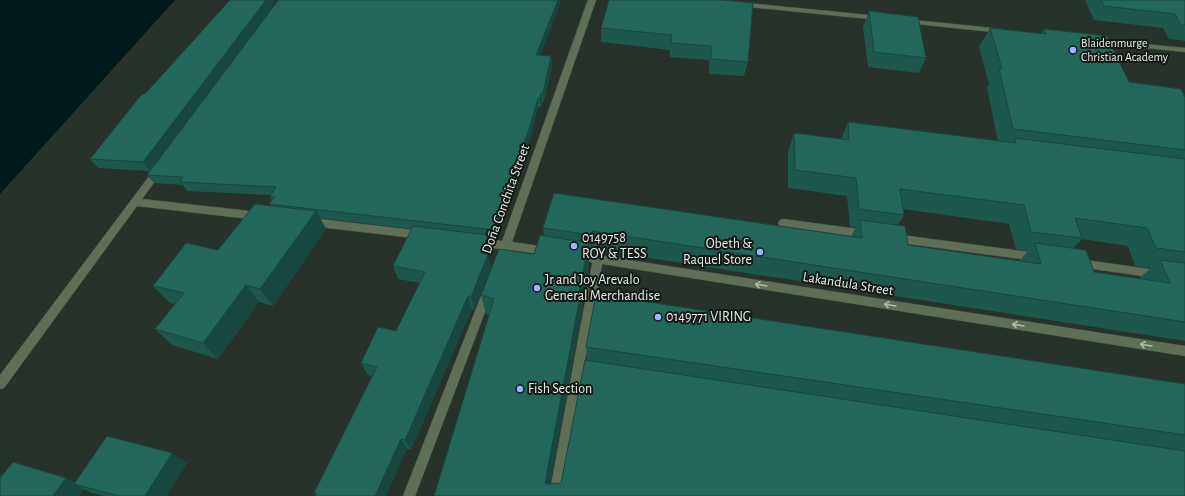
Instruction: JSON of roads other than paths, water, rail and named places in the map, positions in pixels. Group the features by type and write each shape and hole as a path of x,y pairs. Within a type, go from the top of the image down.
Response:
{"street":[{"name":"Doña Conchita Street","path":"500,260 592,0"},
{"path":"734,3 884,19"},
{"path":"900,21 1011,32"},
{"path":"1090,40 1185,50"},
{"path":"0,384 162,164"},
{"path":"134,202 269,218"},
{"path":"300,221 435,237"},
{"path":"782,223 1043,258"},
{"name":"Lakandula Street","path":"466,240 598,259 1185,351"},
{"path":"555,496 583,370 598,259"},
{"path":"1067,262 1185,278"},
{"path":"409,496 492,282"}],"water":[{"path":"0,0 175,0 0,194"}],"place":[{"name":"Blaidenmurge Christian Academy","path":"1073,50"},
{"name":"0149758 ROY & TESS","path":"574,246"},
{"name":"Obeth & Raquel Store","path":"760,252"},
{"name":"Jr and Joy Arevalo General Merchandise","path":"537,288"},
{"name":"0149771 VIRING","path":"658,317"},
{"name":"Fish Section","path":"520,389"}]}
